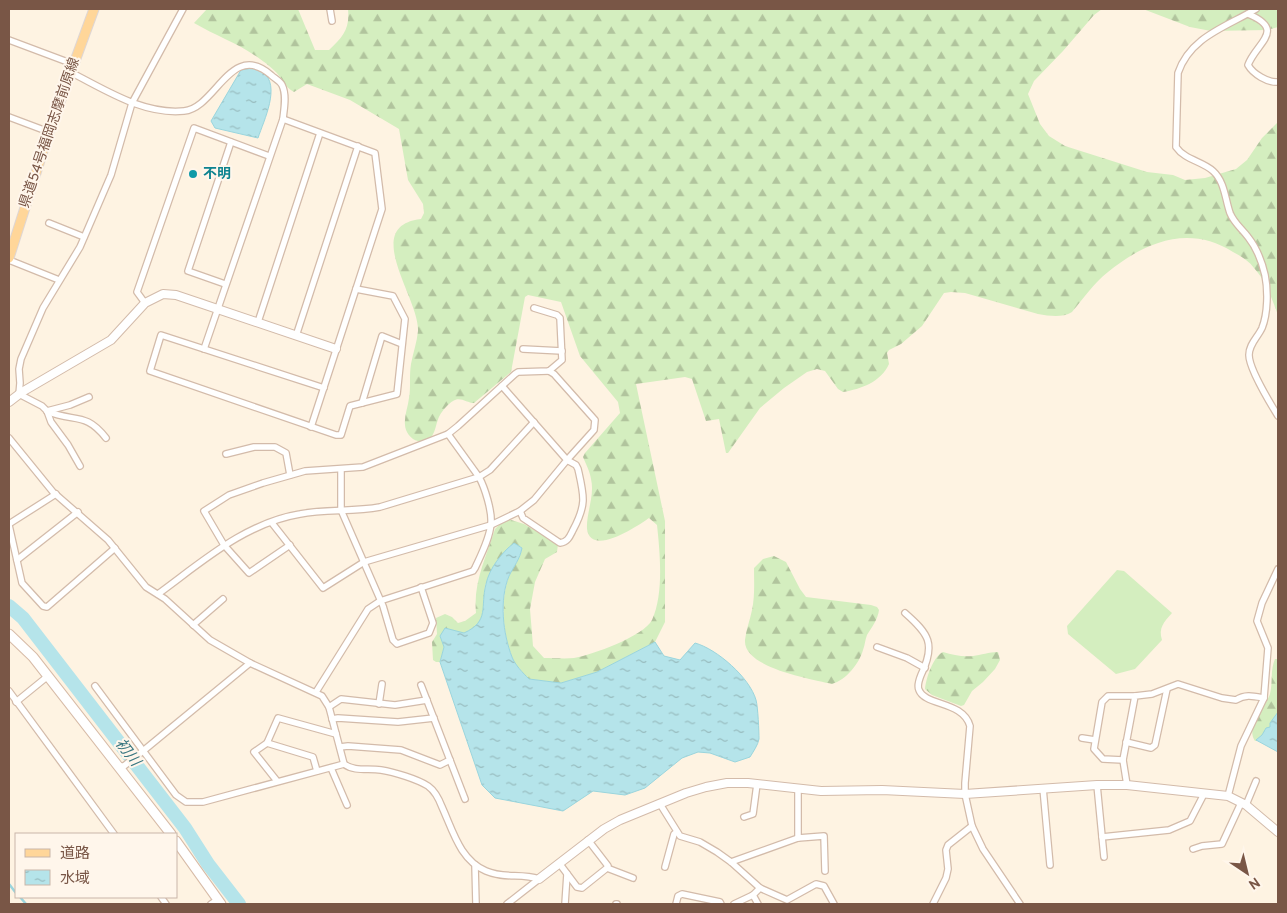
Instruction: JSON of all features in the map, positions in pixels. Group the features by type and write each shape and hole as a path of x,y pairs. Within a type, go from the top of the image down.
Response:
{"main road":[{"name":"県道54号福岡志摩前原線","path":"9,259 49,132 94,9"},
{"path":"9,634 33,657 121,766 170,833"},
{"path":"178,844 216,903"}],"street":[{"path":"19,394 21,359 43,308 84,237 110,175 132,103 183,9"},
{"path":"330,9 332,22"},
{"path":"1256,9 1203,38 1182,62 1178,73 1176,147 1184,155 1212,170 1218,176 1234,221 1250,239 1258,255 1265,275 1264,320 1261,330 1250,347 1249,355 1251,365 1278,416"},
{"path":"1248,14 1258,18 1263,23 1267,36 1248,64 1256,74 1275,83 1278,82"},
{"path":"9,40 72,68 132,103 164,112 187,111 207,99 228,74 242,66 257,66 268,72 282,85 285,102 282,119 204,349"},
{"path":"9,117 49,132"},
{"path":"282,119 376,153 382,209 311,427"},
{"path":"145,302 137,292 194,128 269,156"},
{"path":"258,322 320,133"},
{"path":"225,284 188,271 231,142"},
{"path":"296,336 358,146"},
{"path":"49,223 84,237"},
{"path":"9,259 58,280"},
{"path":"324,388 161,335 150,371 311,427 341,435 350,406 396,394 405,320 393,296 356,289"},
{"path":"9,402 19,394 110,340 145,302 163,294 176,295 336,349"},
{"path":"534,308 560,318 562,360 549,371"},
{"path":"362,402 382,336 402,344"},
{"path":"523,349 562,351"},
{"path":"272,522 290,545 323,588 364,562 491,525 520,512 534,500 594,430 596,425 594,420 554,374 549,371 518,372 448,434 363,467 305,471 290,475 228,495 204,511 224,545 248,573 290,545"},
{"path":"502,386 567,460 576,465 583,494 584,504 581,515 568,540 560,543 524,518 520,512"},
{"path":"19,394 57,415 93,423 106,438"},
{"path":"47,411 89,397"},
{"path":"47,411 51,422 68,445 80,466"},
{"path":"158,594 238,536 272,522 299,514 380,508 479,477 490,470 534,422"},
{"path":"316,692 365,612 380,600 473,571 475,568 491,525 491,518 483,484 448,434"},
{"path":"9,438 56,494 78,512 115,548 146,588 158,594 210,640 250,663 322,696 329,707 344,764 352,770 367,768 394,773 430,787 438,798 462,852 475,865 497,875 507,877 530,876 539,879"},
{"path":"226,454 254,447 276,447 286,453 290,475"},
{"path":"341,469 341,510 380,600 393,640 397,644 429,633 433,623 421,587"},
{"path":"56,494 9,524 22,583 43,606 47,607 115,548"},
{"path":"16,560 78,512"},
{"path":"1228,796 1241,746 1264,698 1268,648 1256,621 1278,569"},
{"path":"193,625 223,599"},
{"path":"905,613 921,628 926,636 930,651 919,680 919,690 924,697 953,708 968,719 970,726 966,794 972,826 983,849 1020,904"},
{"path":"877,648 907,658 925,668"},
{"path":"121,766 169,731 250,663"},
{"path":"16,702 48,676"},
{"path":"379,704 382,684"},
{"path":"1122,760 1103,759 1094,749 1102,702 1108,696 1152,694 1178,684 1222,698 1236,700 1242,696 1249,695 1264,698"},
{"path":"422,685 465,799"},
{"path":"95,686 142,752 176,794 186,802 203,802 344,764"},
{"path":"1126,742 1151,748 1155,744 1167,689"},
{"path":"9,691 113,833"},
{"path":"1127,785 1122,760 1135,696"},
{"path":"329,707 341,698 395,705 427,700"},
{"path":"277,781 254,752 267,743 278,718 336,734"},
{"path":"332,719 398,722 434,718"},
{"path":"1082,738 1095,740"},
{"path":"267,743 313,756 317,771"},
{"path":"340,747 401,750 440,765 450,760"},
{"path":"331,768 347,805"},
{"path":"1193,849 1222,844 1256,781"},
{"path":"507,904 588,840 620,820 706,787 727,783 757,784 821,791 882,790 966,794 1097,785 1127,785 1228,796 1244,804 1278,832"},
{"path":"744,818 753,814 757,784"},
{"path":"1097,785 1104,857"},
{"path":"1044,788 1050,865"},
{"path":"798,789 798,838"},
{"path":"1102,837 1169,830 1190,821 1204,794"},
{"path":"660,804 680,836 700,842 731,862 760,888 783,899 792,898 816,884 824,886 834,904"},
{"path":"933,904 946,878 948,845 972,826"},
{"path":"665,867 674,834 677,832"},
{"path":"731,862 798,838 824,836 825,871"},
{"path":"588,840 608,866 607,868"},
{"path":"559,863 577,887 582,888 607,868"},
{"path":"475,865 476,904"},
{"path":"607,868 633,878"},
{"path":"565,904 567,874"},
{"path":"734,904 752,895 760,888"},
{"path":"676,904 678,896 682,894 720,902 721,904"},
{"path":"752,895 758,904"},
{"path":"792,898 796,904"}],"green space":[{"path":"207,9 298,9 315,50 329,50 338,41 347,27 348,9 1102,9 1094,15 1034,81 1028,94 1040,124 1049,136 1065,146 1147,172 1173,175 1185,180 1205,178 1236,169 1247,160 1262,138 1278,122 1278,315 1265,284 1252,265 1239,255 1217,244 1200,239 1184,238 1152,245 1122,261 1098,281 1072,312 1060,316 1038,314 965,293 944,293 922,326 901,344 889,350 887,353 889,364 876,380 863,387 843,392 838,389 825,371 817,369 807,372 760,408 728,453 726,453 719,419 706,421 692,379 685,377 636,384 665,521 665,622 655,642 597,672 561,683 529,679 513,660 506,638 504,596 509,576 522,548 514,543 485,585 483,616 476,628 444,647 440,662 436,662 433,660 432,642 437,634 436,618 445,614 452,617 458,623 465,621 476,613 476,591 484,560 495,529 508,519 524,524 558,544 557,552 545,559 535,582 530,609 533,646 544,658 574,658 593,653 629,638 647,626 652,620 656,610 660,586 657,525 649,518 636,527 606,540 597,540 590,537 587,529 592,485 583,457 620,413 618,402 580,356 561,302 528,295 525,297 511,372 474,403 458,399 450,403 441,413 434,432 429,439 418,441 411,437 405,427 405,418 410,394 411,364 418,331 416,317 397,266 394,249 395,235 403,225 421,219 424,213 423,204 408,180 399,129 350,100 307,84 294,92 266,63 236,44 194,23"},
{"path":"1143,9 1278,9 1278,27 1267,30 1211,31 1190,27"},
{"path":"774,556 786,562 806,597 871,605 879,610 876,620 867,635 858,661 847,675 837,682 832,684 780,671 755,658 747,650 745,640 753,605 754,568 763,559"},
{"path":"1117,570 1124,571 1172,613 1161,629 1162,640 1135,669 1116,674 1068,634 1067,626"},
{"path":"943,652 958,656 976,656 998,652 1000,660 995,669 972,691 964,705 961,706 932,695 925,689 928,674 933,663"},
{"path":"1275,659 1278,659 1278,718 1260,740 1255,741 1252,730 1270,694"}],"water":[{"path":"252,68 263,72 271,86 270,104 258,138 215,128 211,121 241,70"},
{"path":"514,543 522,548 506,585 503,606 504,628 513,660 529,679 561,683 597,672 655,642 664,656 680,660 695,643 704,646 732,666 753,691 757,703 759,739 750,757 735,762 710,753 698,752 682,758 645,788 625,795 593,791 563,811 495,798 482,785 440,662 444,647 440,636 445,628 464,633 478,624 481,618 484,592 490,573 505,551"},
{"path":"1278,712 1278,752 1256,740 1266,728 1270,727 1270,723"}],"waterway":[{"name":"初川","path":"9,606 23,618 185,828 208,864 239,904"},
{"path":"9,884 15,892"},
{"path":"21,898 26,904"}],"place":[{"name":"不明","path":"193,174"}]}
